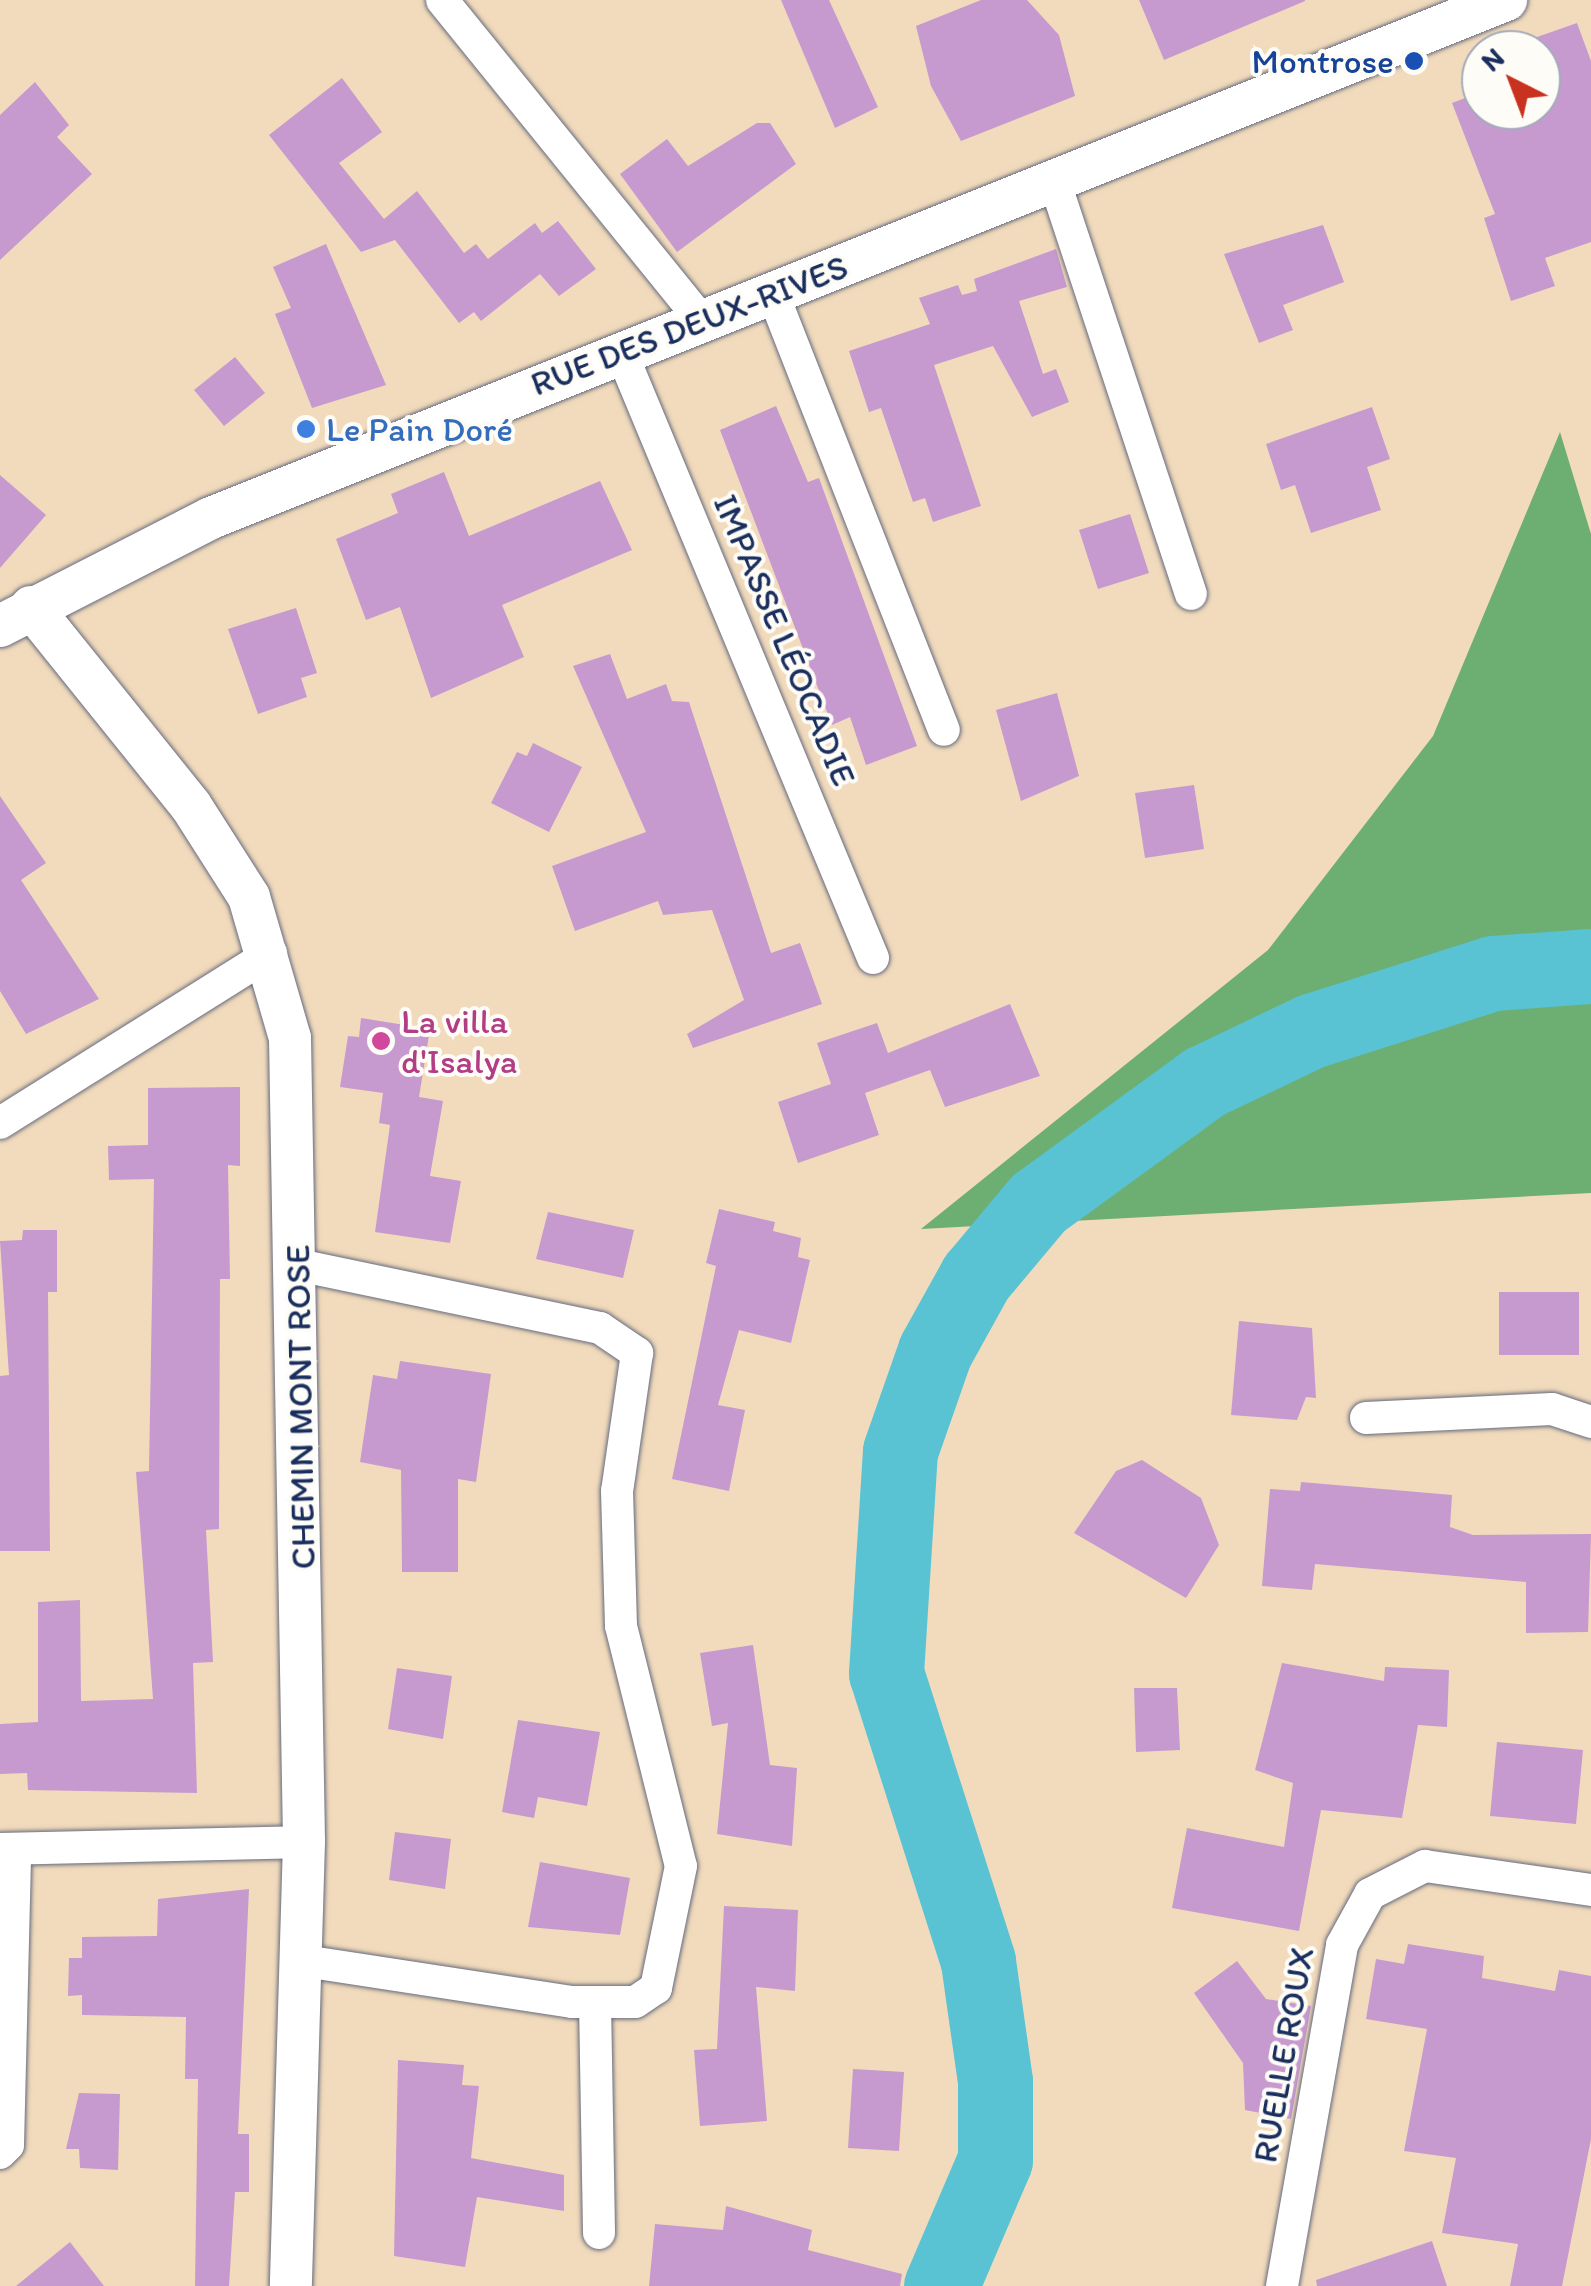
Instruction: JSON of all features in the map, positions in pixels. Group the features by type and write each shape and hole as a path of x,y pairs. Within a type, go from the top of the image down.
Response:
{"street":[{"path":"442,0 702,320"},
{"name":"RUE DES DEUX-RIVES","path":"15,616 210,518 1506,0"},
{"path":"1054,180 1190,594"},
{"path":"773,294 944,730"},
{"name":"IMPASSE LÉOCADIE","path":"622,354 873,958"},
{"name":"CHEMIN MONT ROSE","path":"15,616 191,806 249,898 271,953 290,1038 298,1265 304,1842 291,2286"},
{"path":"0,1123 271,953"},
{"path":"298,1265 600,1328 637,1353 617,1492 621,1626 681,1866 656,1988 635,2002 595,2002 299,1960"},
{"path":"1366,1418 1552,1409 1591,1422"},
{"path":"0,2152 8,2145 8,1849 304,1842"},
{"name":"RUELLE ROUX","path":"1282,2286 1342,1945 1370,1894 1425,1866 1591,1890"},
{"path":"595,2002 598,2233"}],"green space":[{"path":"1560,432 1591,534 1591,1193 921,1229 1268,950 1433,736"}],"building":[{"path":"781,0 829,0 878,107 835,128"},
{"path":"981,0 1027,0 1059,35 1075,96 961,141 931,86 916,26"},
{"path":"1139,0 1305,0 1305,1 1164,60"},
{"path":"1577,23 1591,61 1591,242 1545,258 1555,286 1511,301 1484,218 1495,214 1462,130 1561,130 1561,30 1557,30"},
{"path":"342,78 382,132 339,163 384,219 417,191 464,253 476,244 488,259 535,223 542,233 558,221 596,269 559,296 540,274 481,321 474,312 459,323 395,240 361,252 269,135"},
{"path":"35,82 69,125 57,137 92,174 0,260 0,115"},
{"path":"1461,100 1461,126 1452,103"},
{"path":"757,123 770,123 796,164 677,252 620,174 667,139 688,166"},
{"path":"1323,225 1344,282 1283,305 1293,330 1259,343 1224,254"},
{"path":"326,244 386,385 312,408 275,314 291,308 273,267"},
{"path":"1056,249 1067,287 1019,301 1043,374 1056,369 1069,402 1032,417 993,346 934,365 981,506 933,522 925,498 913,502 881,408 869,412 849,351 930,324 919,298 958,285 962,295 977,291 974,279"},
{"path":"235,357 265,393 224,426 194,390"},
{"path":"776,406 808,482 819,478 917,746 866,765 850,717 832,725 720,430"},
{"path":"1372,407 1390,459 1367,467 1381,510 1311,533 1295,485 1281,490 1266,444"},
{"path":"444,472 469,536 600,481 632,550 502,605 524,657 431,698 400,607 366,620 336,539 398,513 391,494"},
{"path":"0,475 46,515 0,568"},
{"path":"1130,514 1149,573 1098,589 1079,530"},
{"path":"296,608 317,673 301,678 307,697 258,714 228,629"},
{"path":"610,654 627,699 666,684 672,701 689,702 771,953 800,943 822,1004 693,1048 687,1034 744,1000 712,910 663,915 658,901 575,931 552,866 646,832 573,666"},
{"path":"1057,693 1079,776 1021,801 996,710"},
{"path":"533,743 582,767 549,832 491,803 517,752 527,756"},
{"path":"1194,785 1204,849 1145,858 1135,793"},
{"path":"0,796 46,863 21,880 99,999 26,1034 0,991"},
{"path":"1010,1004 1040,1076 945,1107 930,1070 865,1093 879,1135 798,1163 778,1102 831,1084 817,1043 877,1023 888,1053"},
{"path":"361,1018 430,1029 419,1097 443,1101 430,1176 461,1181 450,1243 375,1232 390,1125 379,1123 383,1093 340,1087 348,1036 359,1037"},
{"path":"240,1087 240,1166 228,1165 230,1279 220,1279 219,1529 206,1530 213,1662 193,1663 197,1793 28,1790 27,1773 0,1774 0,1724 38,1722 38,1602 80,1600 81,1701 153,1699 136,1472 149,1471 154,1179 109,1180 108,1146 148,1145 148,1088"},
{"path":"719,1209 775,1222 773,1231 801,1238 798,1257 810,1260 791,1343 739,1330 718,1405 745,1410 729,1491 672,1479 716,1266 706,1263"},
{"path":"548,1212 634,1230 623,1278 536,1259"},
{"path":"23,1230 57,1230 57,1292 48,1292 50,1551 0,1551 0,1376 9,1375 0,1241 22,1240"},
{"path":"1499,1292 1579,1292 1579,1355 1499,1355"},
{"path":"1239,1321 1312,1328 1316,1398 1306,1397 1297,1420 1231,1415"},
{"path":"400,1361 491,1374 476,1482 458,1479 458,1572 402,1572 401,1470 360,1462 373,1375 397,1379"},
{"path":"1142,1460 1201,1498 1219,1545 1186,1598 1074,1533 1116,1471"},
{"path":"1301,1482 1452,1495 1450,1527 1473,1535 1591,1534 1588,1632 1526,1633 1526,1582 1315,1564 1312,1590 1262,1586 1270,1489 1300,1491"},
{"path":"753,1645 770,1765 797,1768 792,1846 717,1834 728,1723 712,1726 700,1653"},
{"path":"1282,1663 1384,1681 1385,1667 1449,1670 1447,1727 1418,1725 1402,1818 1321,1810 1299,1931 1172,1908 1187,1828 1284,1847 1293,1783 1255,1770"},
{"path":"397,1668 452,1676 443,1739 388,1729"},
{"path":"1134,1688 1177,1688 1180,1750 1136,1752"},
{"path":"518,1720 600,1732 587,1806 538,1797 534,1818 502,1812"},
{"path":"1497,1742 1583,1750 1576,1824 1490,1816"},
{"path":"395,1832 451,1839 445,1889 389,1880"},
{"path":"540,1862 630,1878 620,1935 528,1927"},
{"path":"249,1889 238,2134 249,2134 249,2192 235,2192 229,2286 195,2286 198,2079 185,2079 186,2017 82,2015 82,1995 68,1996 69,1958 82,1958 82,1937 157,1936 158,1899"},
{"path":"724,1906 798,1910 795,1991 756,1987 767,2121 700,2126 694,2050 717,2049"},
{"path":"1408,1944 1484,1956 1482,1978 1555,1991 1559,1970 1591,1976 1591,2139 1562,2286 1510,2286 1518,2244 1442,2233 1456,2158 1404,2151 1427,2029 1366,2019 1376,1959 1404,1964"},
{"path":"1237,1961 1266,1999 1311,2006 1291,2119 1245,2110 1243,2063 1194,1993"},
{"path":"398,2060 464,2065 462,2085 479,2086 471,2158 564,2175 564,2211 477,2197 465,2267 394,2256"},
{"path":"853,2069 904,2072 899,2151 848,2148"},
{"path":"79,2093 120,2094 118,2170 80,2168 79,2149 66,2149"},
{"path":"726,2206 812,2230 808,2250 902,2274 900,2286 649,2286 655,2224 723,2230"},
{"path":"1432,2241 1447,2286 1317,2286 1316,2280"},
{"path":"70,2242 104,2286 16,2286"}],"waterway":[{"path":"941,2286 995,2160 995,2081 978,1961 886,1673 900,1451 935,1351 976,1277 1038,1203 1204,1082 1311,1031 1493,973 1591,966"}],"place":[{"name":"Montrose","path":"1414,61"},
{"name":"Le Pain Doré","path":"306,429"},
{"name":"La villa d'Isalya","path":"381,1041"}]}
